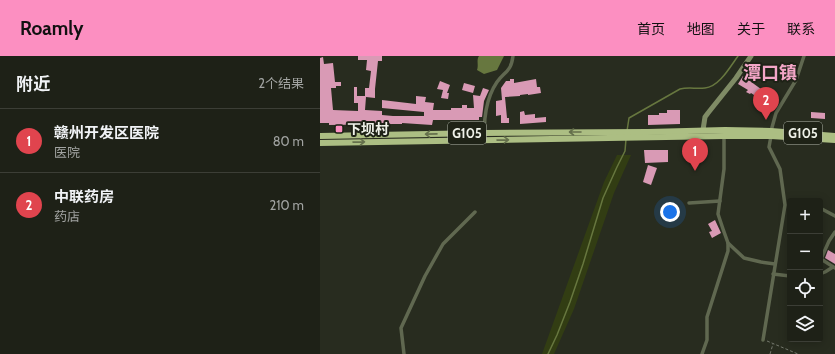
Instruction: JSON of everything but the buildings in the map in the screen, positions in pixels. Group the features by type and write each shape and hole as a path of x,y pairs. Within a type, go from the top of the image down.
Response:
{"highway":[{"name":"G105","path":"648,135 703,130 835,136"},
{"name":"G105","path":"320,136 484,133 724,136 771,133 835,140"},
{"name":"G105","path":"320,143 485,140 614,135"}],"street":[{"path":"485,140 484,118 489,100 498,80 510,69 513,56"},
{"path":"703,130 705,117 736,78 751,56"},
{"path":"763,340 785,205 780,169 769,147 771,133 776,113 796,80 804,56"},
{"path":"702,354 707,340 708,317 728,251 728,243 718,214 724,168 724,136"},
{"path":"689,203 720,201"},
{"path":"823,210 835,216"},
{"path":"404,354 401,328 425,276 443,244 475,212"},
{"path":"834,268 821,259 828,241 835,232"},
{"path":"728,243 744,258 775,264"},
{"path":"823,273 834,268"},
{"path":"773,274 787,276"}],"path":[{"path":"763,340 798,354"},
{"path":"770,354 773,344"}],"shaded area":[{"path":"479,56 504,56 497,70 484,74 477,70"},
{"path":"617,155 631,155 614,193 574,309 554,354 542,354 604,182"}],"waterway":[{"path":"627,131 629,118 680,89 705,88 715,84 724,76 738,56"},
{"path":"548,354 570,302 603,198 625,151 626,139"}],"place":[{"name":"中联药房","path":"766,120"},
{"name":"下坝村","path":"339,129"},
{"name":"赣州开发区医院","path":"695,171"}],"district":[{"name":"潭口镇","path":"770,73"}]}
